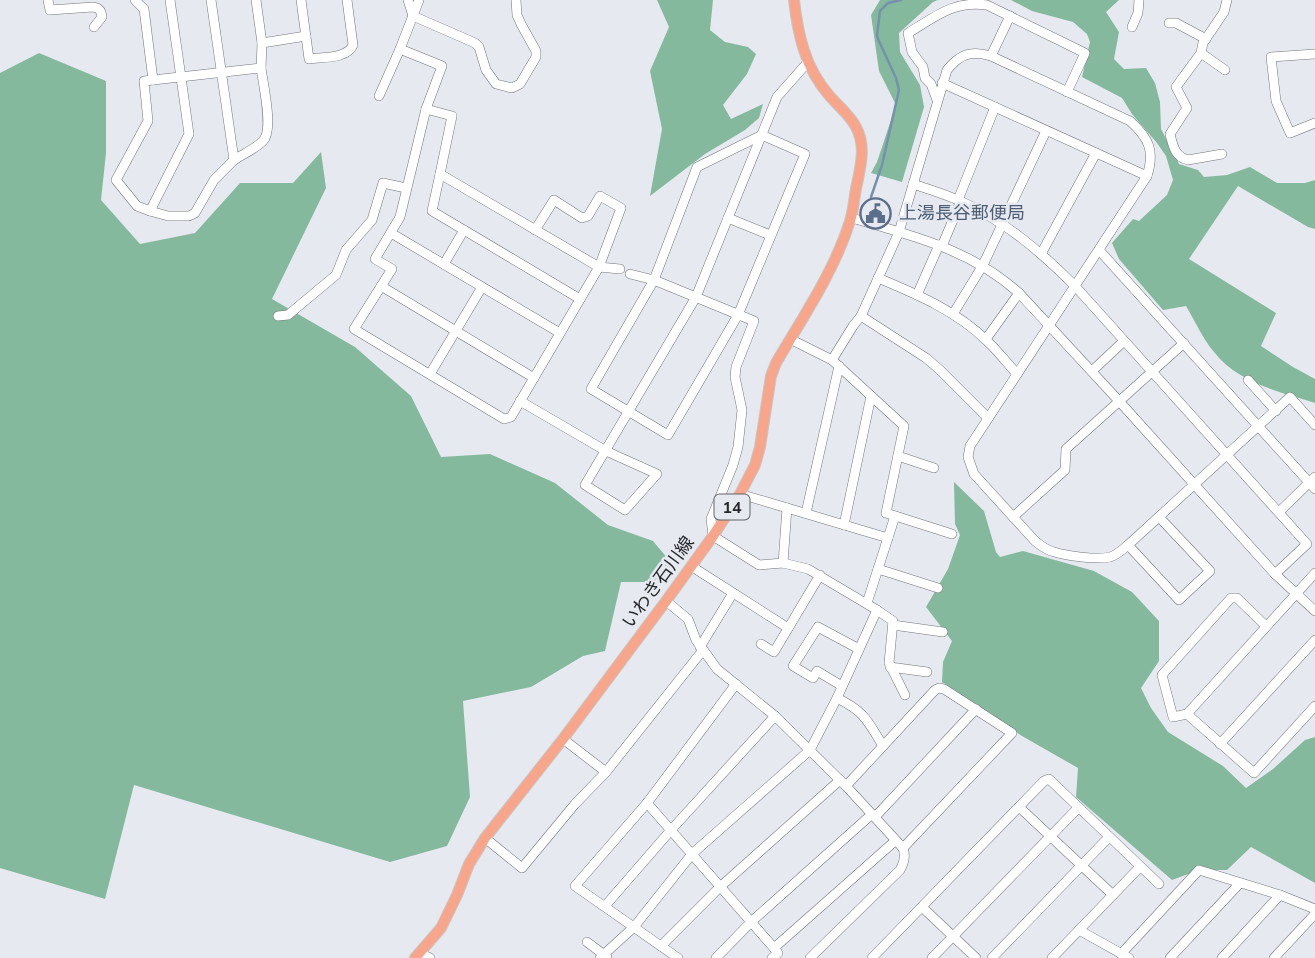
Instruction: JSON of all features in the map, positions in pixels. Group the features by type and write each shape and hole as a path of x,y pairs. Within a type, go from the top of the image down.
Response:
{"main road":[{"name":"いわき石川線","path":"422,956 441,928 469,864 485,838 666,601 740,494 760,447 771,376 826,278 852,218 862,156 859,134 848,116 821,85 808,62 797,28 794,0"}],"street":[{"path":"48,0 50,10 99,8 102,17 94,27"},
{"path":"135,0 144,9 153,80"},
{"path":"150,211 189,134 170,0"},
{"path":"211,0 233,160"},
{"path":"256,0 268,122 264,141 233,160 214,180 195,213 190,216 168,216 136,206 116,180 148,121 144,81 261,68"},
{"path":"301,0 309,59 351,51 353,45 347,0"},
{"path":"408,0 413,16 475,43 492,80 496,84 512,88 520,84 537,51 517,15 516,0"},
{"path":"379,96 419,0"},
{"path":"1132,27 1138,13 1139,0"},
{"path":"1222,154 1182,159 1174,150 1170,134 1187,108 1176,86 1201,53 1203,43 1224,12 1227,0"},
{"path":"937,100 931,84 925,78 923,67 912,52 908,33 963,2 987,5 1085,53 1067,92"},
{"path":"991,56 1010,16"},
{"path":"1169,23 1176,23 1206,38"},
{"path":"262,43 306,36"},
{"path":"400,49 442,66 426,109 400,217 375,259 392,269 354,329 504,419 511,417 599,267 621,208 600,196 588,216 582,218 554,200 535,230"},
{"path":"806,513 836,363 853,326 861,316 899,232 942,83 947,70 961,56 980,53 991,56 1130,121 1138,128 1151,153 1147,176 970,446 968,457 974,474 1035,541 1055,552 1098,558 1119,553 1290,397 1315,425"},
{"path":"1201,53 1225,70"},
{"path":"1315,54 1271,57 1276,101 1290,133 1315,123"},
{"path":"520,401 606,452 657,474 625,510 585,485 606,452 696,297 777,97 808,62"},
{"path":"942,83 1147,176"},
{"path":"917,295 959,201 995,107"},
{"path":"426,109 452,116 432,211 580,299"},
{"path":"953,314 983,265 1046,131"},
{"path":"762,135 805,154 738,314 668,435 591,389 654,280 697,167 762,135"},
{"path":"1041,254 1096,153"},
{"path":"440,174 599,267 620,269"},
{"path":"278,316 288,315 335,275 346,250 372,220 383,183 407,188"},
{"path":"913,184 959,201 1003,224 1075,286 1307,544 1275,574"},
{"path":"728,218 770,235"},
{"path":"852,218 940,246 983,265 1003,278 1119,401 1275,574 1315,611"},
{"path":"444,264 464,230"},
{"path":"391,233 560,333"},
{"path":"1099,250 1313,483 1279,512"},
{"path":"630,274 654,280 754,321 735,377 742,410 738,446 711,519 713,536 759,565 783,563 808,569 893,621 889,663 905,695"},
{"path":"878,278 953,314 986,340 1017,374"},
{"path":"381,286 534,378"},
{"path":"430,374 482,287"},
{"path":"986,340 1019,293"},
{"path":"861,316 926,358 988,418"},
{"path":"790,340 836,363 904,426 886,513 952,534"},
{"path":"1091,371 1124,341"},
{"path":"1013,517 1065,470 1066,449 1184,343"},
{"path":"1248,380 1276,411"},
{"path":"844,525 871,396"},
{"path":"898,456 934,468"},
{"path":"740,494 888,538"},
{"path":"783,563 787,508"},
{"path":"867,603 895,516"},
{"path":"1128,545 1179,600 1210,571 1159,517"},
{"path":"691,566 788,628"},
{"path":"878,569 938,588"},
{"path":"1266,626 1237,598 1231,598 1162,675 1173,716 1187,714 1315,573"},
{"path":"761,644 774,652 820,575"},
{"path":"485,838 522,868 575,804 606,772 702,648 733,593"},
{"path":"666,601 688,619 692,633 717,669 775,716 843,783 903,848 904,862 900,870 810,958"},
{"path":"587,943 604,957 634,927 692,855 810,751 877,610"},
{"path":"893,625 943,632"},
{"path":"842,686 817,671 813,678 793,666 818,626 859,649"},
{"path":"1220,744 1315,640"},
{"path":"890,667 927,672"},
{"path":"678,958 575,886 647,803 736,684"},
{"path":"661,946 720,887 883,746 935,690 944,689 1012,733 903,848"},
{"path":"837,698 855,707 866,718 883,746"},
{"path":"1187,714 1254,773 1315,706"},
{"path":"716,958 751,922 873,815 975,709"},
{"path":"605,906 775,716"},
{"path":"563,739 606,772"},
{"path":"872,958 1044,781 1049,779 1159,884"},
{"path":"647,803 751,922 773,953 895,841"},
{"path":"1019,807 1113,895"},
{"path":"932,958 1078,808"},
{"path":"992,958 1109,837"},
{"path":"1052,958 1140,867"},
{"path":"1079,930 1125,956 1199,870 1280,895 1315,911 1274,958"},
{"path":"1170,958 1240,883"},
{"path":"1222,958 1280,895"},
{"path":"922,907 975,958"}],"green space":[{"path":"657,0 713,0 710,30 725,42 748,47 756,54 747,74 723,105 731,119 763,104 759,118 745,130 705,154 650,196 662,129 650,71 669,27"},
{"path":"880,0 938,0 899,33 900,52 920,85 924,107 902,182 871,173 896,105 879,71 871,15"},
{"path":"1011,0 1119,0 1106,12 1119,32 1114,59 1124,69 1146,68 1155,83 1160,102 1161,129 1179,164 1198,170 1204,177 1227,175 1250,167 1277,183 1305,183 1315,180 1315,229 1238,186 1189,259 1276,313 1261,346 1315,379 1315,403 1260,385 1235,372 1210,347 1186,306 1163,310 1119,259 1112,243 1133,219 1139,221 1167,195 1173,180 1166,156 1122,98 1082,77 1090,42 1087,34 1073,22 1032,11"},
{"path":"39,53 106,81 106,153 101,200 140,244 195,233 240,183 293,183 321,152 326,188 272,299 355,347 411,396 441,457 490,454 555,483 608,525 653,541 674,566 652,582 621,582 605,651 583,656 531,687 463,701 470,797 447,846 390,862 134,785 105,899 0,868 0,73"},
{"path":"954,482 984,511 996,552 1000,557 1023,551 1094,571 1132,592 1159,621 1159,661 1141,688 1151,708 1168,732 1223,766 1246,788 1273,769 1305,740 1315,737 1315,883 1251,847 1227,870 1199,870 1172,880 1076,797 1078,768 1022,736 942,682 943,662 952,641 926,607 948,569 960,535 955,524"}],"waterway":[{"path":"871,197 882,165 899,90 877,35 880,11 888,3 901,0"}],"place":[{"name":"上湯長谷郵便局","path":"876,213"}]}
